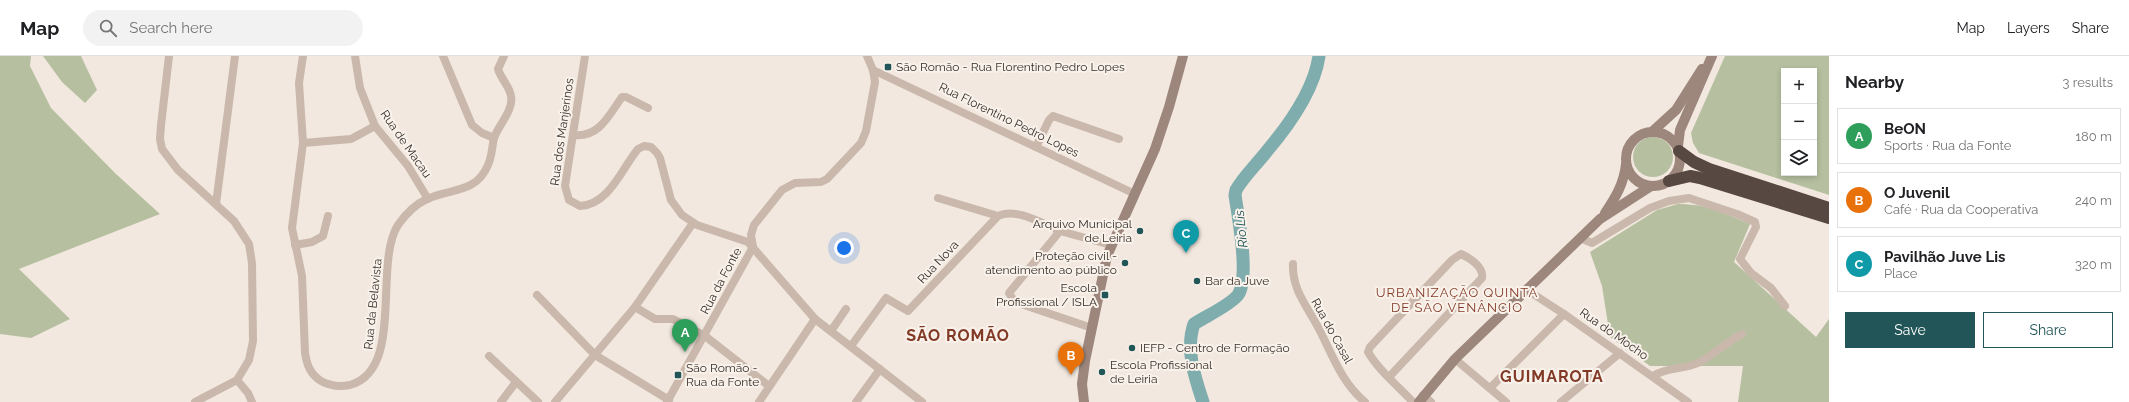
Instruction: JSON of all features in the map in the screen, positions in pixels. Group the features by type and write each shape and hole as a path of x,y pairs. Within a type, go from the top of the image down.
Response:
{"highway":[{"path":"1678,148 1694,162 1709,169 1829,208"},
{"path":"1669,181 1690,176 1700,178 1829,218"}],"main road":[{"path":"1084,402 1082,384 1085,361 1105,264 1111,245 1155,149 1169,107 1183,56"},
{"path":"1600,219 1618,193 1624,177 1627,152 1630,143 1637,136 1653,131 1676,110 1711,56"},
{"path":"1421,399 1455,359 1600,219 1650,186 1660,185 1674,177 1680,164 1678,148 1680,130 1711,56"},
{"path":"1653,131 1668,135 1678,148"},
{"path":"1626,161 1631,175 1636,180 1650,186"}],"street":[{"path":"169,56 161,124 160,139 162,149 178,170 216,204 243,233 249,244 251,254 253,341 249,360 237,380 195,402"},
{"path":"216,204 235,56"},
{"name":"Rua da Belavista","path":"303,56 299,83 303,143 293,215 295,245 302,276 305,353 309,369 325,383 340,386 354,384 369,373 379,357 394,233 405,217 428,199 458,191 479,178 488,165 494,138 511,101 510,93 498,69 504,56"},
{"name":"Rua de Macau","path":"355,56 360,88 375,126 408,166 428,199"},
{"path":"443,56 472,125 482,133 494,138"},
{"name":"Rua dos Manjerinos","path":"585,56 565,186 567,196 573,203 584,206 597,200 605,194 638,149 644,146 651,146 658,152 674,205 682,215 694,223"},
{"name":"Rua da Fonte","path":"668,401 753,247 751,235 754,225 782,190 795,183 820,182 827,179 861,143 866,131 875,82 873,70 867,56"},
{"name":"Rua Florentino Pedro Lopes","path":"873,70 1135,194"},
{"path":"574,135 585,135 600,128 622,97 626,97 648,108"},
{"path":"1036,147 1049,120 1054,116 1119,139"},
{"path":"303,143 351,139 375,126"},
{"path":"938,198 998,216 1007,212 1015,213 1060,231 1111,245"},
{"path":"1580,238 1592,243 1650,208 1669,201 1689,198 1707,203 1755,222 1756,227 1740,259 1747,269 1771,288 1786,306"},
{"path":"295,245 312,242 323,236 328,216"},
{"name":"Rua Nova","path":"851,346 886,298 908,311 998,216"},
{"path":"555,402 635,307 694,223 744,240 753,247 815,319 922,402"},
{"path":"1060,231 1010,291 1009,295 1021,304 1092,328"},
{"path":"1389,377 1482,278 1481,269 1467,257 1461,254 1452,260 1370,347 1368,352 1372,359 1389,377 1413,402"},
{"name":"Rua do Casal","path":"1293,264 1297,291 1303,303 1349,386 1365,402"},
{"name":"Rua do Mocho","path":"1527,290 1653,376 1685,401"},
{"path":"538,294 595,355 668,401"},
{"path":"635,307 655,319 673,319 705,336 770,386"},
{"path":"831,331 846,309"},
{"path":"1490,388 1564,314"},
{"path":"759,402 815,319"},
{"path":"1653,376 1668,368 1699,362 1718,351 1725,343 1742,334"},
{"path":"1561,402 1620,353"},
{"path":"489,356 538,402"},
{"path":"1455,359 1506,402"},
{"path":"856,402 880,369"},
{"path":"237,380 248,393 252,402"},
{"path":"501,402 516,382"},
{"path":"1421,399 1431,402"}],"green space":[{"path":"0,56 31,56 30,66 51,108 116,174 160,214 19,269 70,319 31,338 0,334"},
{"path":"43,56 81,56 97,90 85,103 62,82"},
{"path":"1725,56 1829,56 1829,195 1699,153 1693,143 1691,133"},
{"path":"1653,137 1661,139 1667,143 1671,149 1673,157 1671,165 1667,171 1661,175 1653,177 1645,175 1639,171 1635,165 1633,157 1635,149 1639,143 1645,139"},
{"path":"1678,204 1707,207 1750,224 1734,262 1816,337 1829,319 1829,402 1738,402 1743,366 1650,366 1610,337 1602,286 1590,252 1657,210"}],"waterway":[{"name":"Rio Lis","path":"1203,402 1192,363 1190,343 1191,334 1194,324 1234,299 1238,295 1241,286 1243,261 1235,195 1236,190 1292,119 1312,82 1319,56"}],"place":[{"name":"São Romão - Rua Florentino Pedro Lopes","path":"888,67"},
{"name":"Arquivo Municipal de Leiria","path":"1140,231"},
{"name":"Pavilhão Juve Lis","path":"1186,253"},
{"name":"Proteção civil - atendimento ao público","path":"1125,263"},
{"name":"Bar da Juve","path":"1197,281"},
{"name":"Escola Profissional / ISLA","path":"1105,295"},
{"name":"IEFP - Centro de Formação","path":"1132,348"},
{"name":"BeON","path":"685,352"},
{"name":"Escola Profissional de Leiria","path":"1102,372"},
{"name":"São Romão - Rua da Fonte","path":"678,375"},
{"name":"O Juvenil","path":"1071,375"}],"district":[{"name":"URBANIZAÇÃO QUINTA DE SÃO VENÂNCIO","path":"1457,300"},
{"name":"SÃO ROMÃO","path":"958,335"},
{"name":"GUIMAROTA","path":"1552,376"}]}
